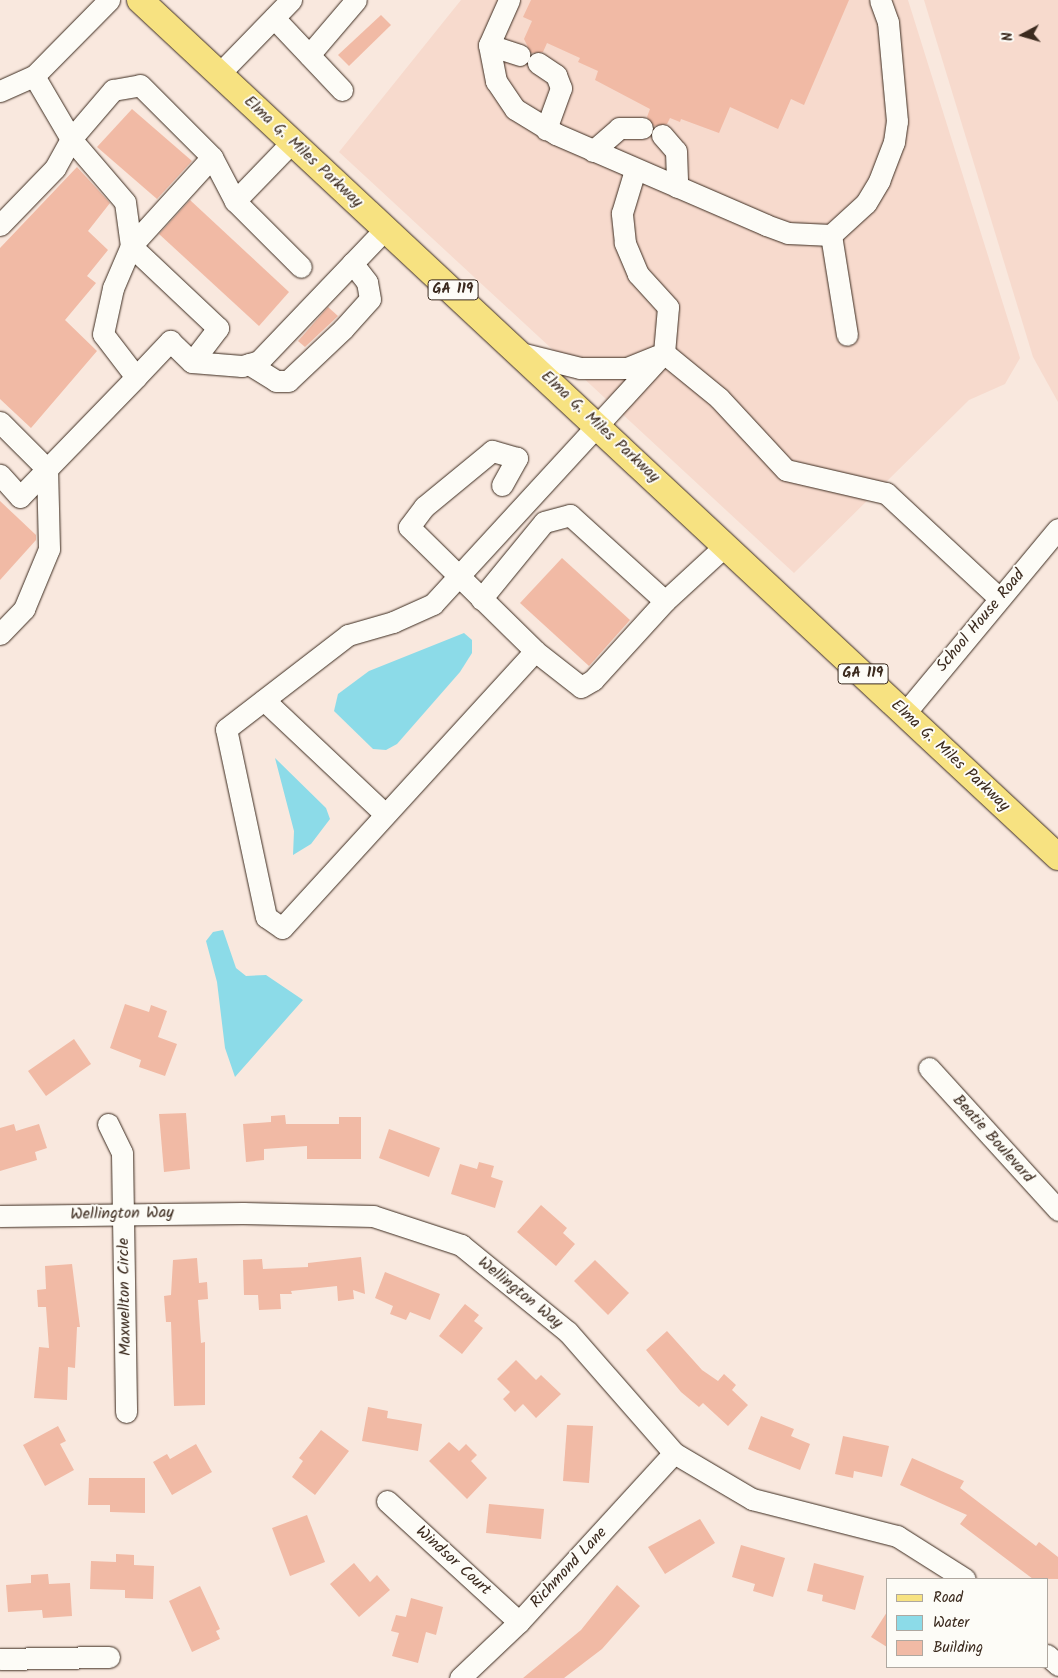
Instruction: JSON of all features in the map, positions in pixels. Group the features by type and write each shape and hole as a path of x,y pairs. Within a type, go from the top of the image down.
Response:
{"main road":[{"name":"Elma G. Miles Parkway","path":"140,0 220,73 290,144 386,228 1058,857"}],"street":[{"path":"4,84 34,76 109,0"},
{"path":"220,73 291,0"},
{"path":"309,54 356,0"},
{"path":"509,0 489,45 501,92 515,109 546,129 593,151 788,233 830,236 866,203 880,181 894,142 896,110 888,22 880,0"},
{"path":"274,18 342,90"},
{"path":"489,45 529,59 556,75 561,88 546,129"},
{"path":"34,76 71,139 125,202 131,246 218,328 192,362"},
{"path":"0,225 55,168 71,139 113,90 140,85 212,157 235,201 301,267"},
{"path":"593,151 619,128 642,128"},
{"path":"662,135 676,151 677,187"},
{"path":"235,201 290,144"},
{"path":"136,376 103,334 113,288 131,246 212,157"},
{"path":"535,650 282,928 266,917 226,730 348,635 392,622 433,604 664,353 668,307 638,274 625,243 622,213 635,170"},
{"path":"0,476 20,497 170,342 192,362 249,364 259,361 386,228"},
{"path":"830,236 848,335"},
{"path":"249,364 276,381 288,381 343,328 370,299 367,282 352,263"},
{"path":"520,353 580,368 628,368 664,353"},
{"path":"664,353 719,398 786,470 886,493 998,597"},
{"path":"0,422 48,469 48,549 24,609 0,634"},
{"path":"502,485 517,458 492,451 424,507 408,527 481,600 535,650 580,687 593,680 665,601 726,545"},
{"path":"481,600 544,522 570,515 665,601"},
{"name":"School House Road","path":"905,713 998,597 1058,529"},
{"path":"264,700 385,814"},
{"name":"Beatie Boulevard","path":"929,1068 1058,1210"},
{"name":"Maxwellton Circle","path":"108,1124 122,1152 126,1412"},
{"name":"Wellington Way","path":"0,1216 124,1214 374,1216 461,1245 568,1332 674,1453 752,1498 897,1536 963,1578"},
{"name":"Richmond Lane","path":"460,1678 519,1622 674,1453"},
{"name":"Windsor Court","path":"387,1500 519,1622"},
{"path":"0,1659 109,1656"},
{"path":"1048,1656 1058,1665"}],"shaded area":[{"path":"461,0 908,0 1020,358 1005,384 969,400 794,573 339,152"},
{"path":"924,0 1058,0 1058,402 1033,357"}],"water":[{"path":"464,633 472,640 472,653 460,672 397,744 386,750 373,749 334,711 338,694 369,671"},
{"path":"275,758 326,808 330,819 311,844 293,855 294,831"},
{"path":"223,930 236,968 246,976 266,975 303,1000 235,1077 225,1048 217,982 206,941 213,932"}],"building":[{"path":"531,0 849,0 804,105 791,99 778,129 730,107 719,133 681,119 680,122 670,118 667,124 654,126 647,117 650,109 595,80 598,71 578,62 580,58 547,43 543,52 531,53 524,39 532,21 523,17"},
{"path":"381,15 391,25 349,66 338,55"},
{"path":"132,109 192,161 157,199 97,147"},
{"path":"77,167 110,203 88,231 108,250 87,276 96,283 65,320 97,351 31,428 0,399 0,248"},
{"path":"190,200 289,292 259,326 159,234"},
{"path":"328,307 338,316 305,347 298,341"},
{"path":"0,501 36,535 36,540 0,580"},
{"path":"562,558 630,620 589,666 520,603"},
{"path":"125,1004 149,1012 151,1005 167,1011 158,1037 177,1044 165,1076 139,1067 141,1060 110,1048"},
{"path":"74,1039 91,1064 46,1096 28,1071"},
{"path":"186,1113 190,1169 164,1172 159,1114"},
{"path":"285,1115 286,1124 339,1124 339,1117 361,1117 361,1159 307,1159 307,1146 264,1149 264,1160 246,1162 243,1124 271,1122 271,1116"},
{"path":"14,1124 16,1131 39,1124 47,1148 35,1152 37,1160 0,1171 0,1128"},
{"path":"389,1129 440,1148 429,1177 379,1158"},
{"path":"479,1162 494,1166 491,1177 503,1181 495,1208 451,1194 460,1164 477,1169"},
{"path":"541,1205 567,1228 563,1233 575,1244 556,1266 517,1232"},
{"path":"361,1257 365,1294 353,1290 354,1299 338,1301 337,1286 291,1291 292,1294 280,1294 281,1309 259,1310 258,1295 244,1295 243,1260 262,1259 263,1269 308,1267 308,1263"},
{"path":"197,1258 199,1283 207,1282 208,1299 198,1300 201,1343 205,1342 205,1405 174,1406 171,1322 166,1322 164,1296 171,1295 173,1260"},
{"path":"595,1260 629,1293 608,1315 574,1281"},
{"path":"72,1264 80,1327 77,1327 75,1368 68,1367 67,1400 34,1398 39,1347 49,1348 46,1307 38,1307 37,1290 46,1289 45,1266"},
{"path":"385,1272 440,1294 430,1320 410,1312 406,1320 390,1314 393,1306 375,1298"},
{"path":"465,1304 479,1315 474,1321 483,1328 462,1354 439,1336"},
{"path":"667,1331 702,1370 718,1381 724,1374 736,1385 732,1390 748,1405 728,1426 703,1403 699,1407 681,1392 646,1350"},
{"path":"516,1360 536,1380 541,1375 561,1394 536,1418 523,1404 515,1412 503,1399 510,1392 497,1379"},
{"path":"368,1407 388,1411 387,1418 422,1424 418,1451 362,1441"},
{"path":"761,1416 794,1429 791,1436 810,1444 800,1470 748,1449"},
{"path":"567,1425 593,1426 589,1483 563,1481"},
{"path":"58,1426 66,1441 60,1444 74,1470 45,1486 23,1445"},
{"path":"321,1430 349,1451 315,1495 292,1477 303,1461 299,1458"},
{"path":"843,1436 889,1446 882,1477 854,1471 853,1478 835,1474"},
{"path":"449,1442 459,1451 466,1444 477,1455 471,1461 487,1478 467,1499 429,1461"},
{"path":"196,1444 212,1472 172,1495 153,1462 167,1454 170,1459"},
{"path":"912,1458 964,1481 960,1488 1036,1546 1039,1542 1058,1557 1058,1579 1032,1578 960,1524 967,1515 900,1485"},
{"path":"89,1478 145,1478 145,1513 110,1512 110,1505 88,1505"},
{"path":"489,1504 544,1509 541,1539 486,1533"},
{"path":"307,1515 325,1562 290,1576 272,1528"},
{"path":"700,1519 715,1543 665,1574 648,1547"},
{"path":"741,1545 785,1558 773,1597 753,1591 755,1584 732,1577"},
{"path":"116,1554 134,1555 134,1565 154,1566 153,1599 125,1598 125,1590 90,1589 91,1561 116,1562"},
{"path":"354,1563 370,1582 377,1575 390,1590 359,1617 330,1584"},
{"path":"814,1563 864,1576 855,1610 822,1601 823,1595 807,1591"},
{"path":"48,1574 49,1584 70,1583 72,1616 43,1618 42,1610 8,1612 6,1585 31,1583 31,1575"},
{"path":"617,1585 640,1606 602,1649 564,1678 523,1678 581,1630"},
{"path":"200,1586 220,1629 216,1631 220,1639 192,1652 169,1601"},
{"path":"411,1598 443,1607 436,1635 426,1632 418,1663 392,1656 399,1633 391,1631 396,1615 406,1617"},
{"path":"886,1614 886,1646 871,1637"}]}
